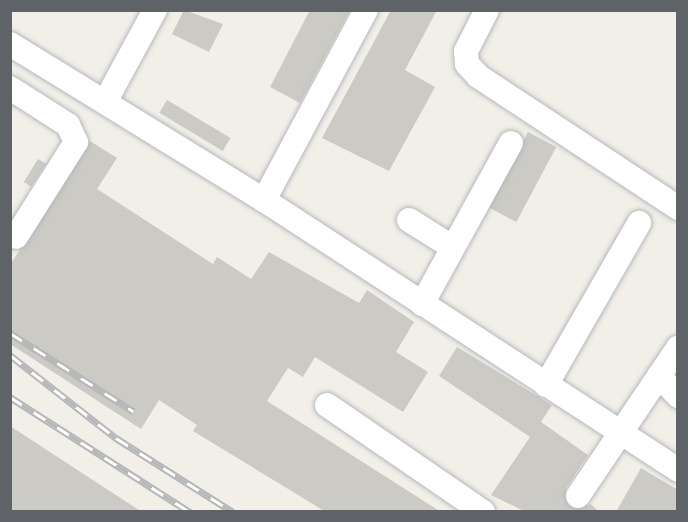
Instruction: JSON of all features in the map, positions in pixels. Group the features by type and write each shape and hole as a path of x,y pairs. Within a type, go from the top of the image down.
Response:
{"street":[{"path":"105,102 155,10"},
{"path":"264,200 366,10"},
{"path":"487,10 466,51 467,64 478,76 678,208"},
{"path":"10,44 264,200 413,304 546,385 678,470"},
{"path":"10,87 68,125 76,142 15,237"},
{"path":"413,304 452,247 511,143"},
{"path":"409,220 452,247"},
{"path":"546,385 639,223"},
{"path":"578,496 678,348"},
{"path":"659,376 678,396"},
{"path":"327,405 483,512"}],"building":[{"path":"184,10 223,24 209,52 172,34"},
{"path":"310,10 350,10 300,103 270,87"},
{"path":"391,10 437,10 405,70 435,87 389,171 322,138"},
{"path":"167,100 230,138 223,151 159,113"},
{"path":"528,132 556,147 516,222 488,207"},
{"path":"90,141 117,158 97,189 213,264 217,257 251,279 269,252 359,303 367,290 414,322 396,352 428,372 403,412 315,357 303,377 288,368 267,401 441,512 326,512 193,431 197,425 159,400 141,429 10,344 10,265"},
{"path":"38,159 46,164 31,187 24,182"},
{"path":"457,347 552,405 541,422 588,455 566,488 565,502 576,510 590,504 600,512 526,512 491,495 530,437 439,376"},
{"path":"10,426 142,512 10,512"},
{"path":"641,468 678,490 678,512 616,512"}],"tunnel":[{"path":"568,512 578,496"}],"railway":[{"path":"10,333 133,411"},
{"path":"10,355 116,438 233,512"},
{"path":"10,397 190,512"}]}
